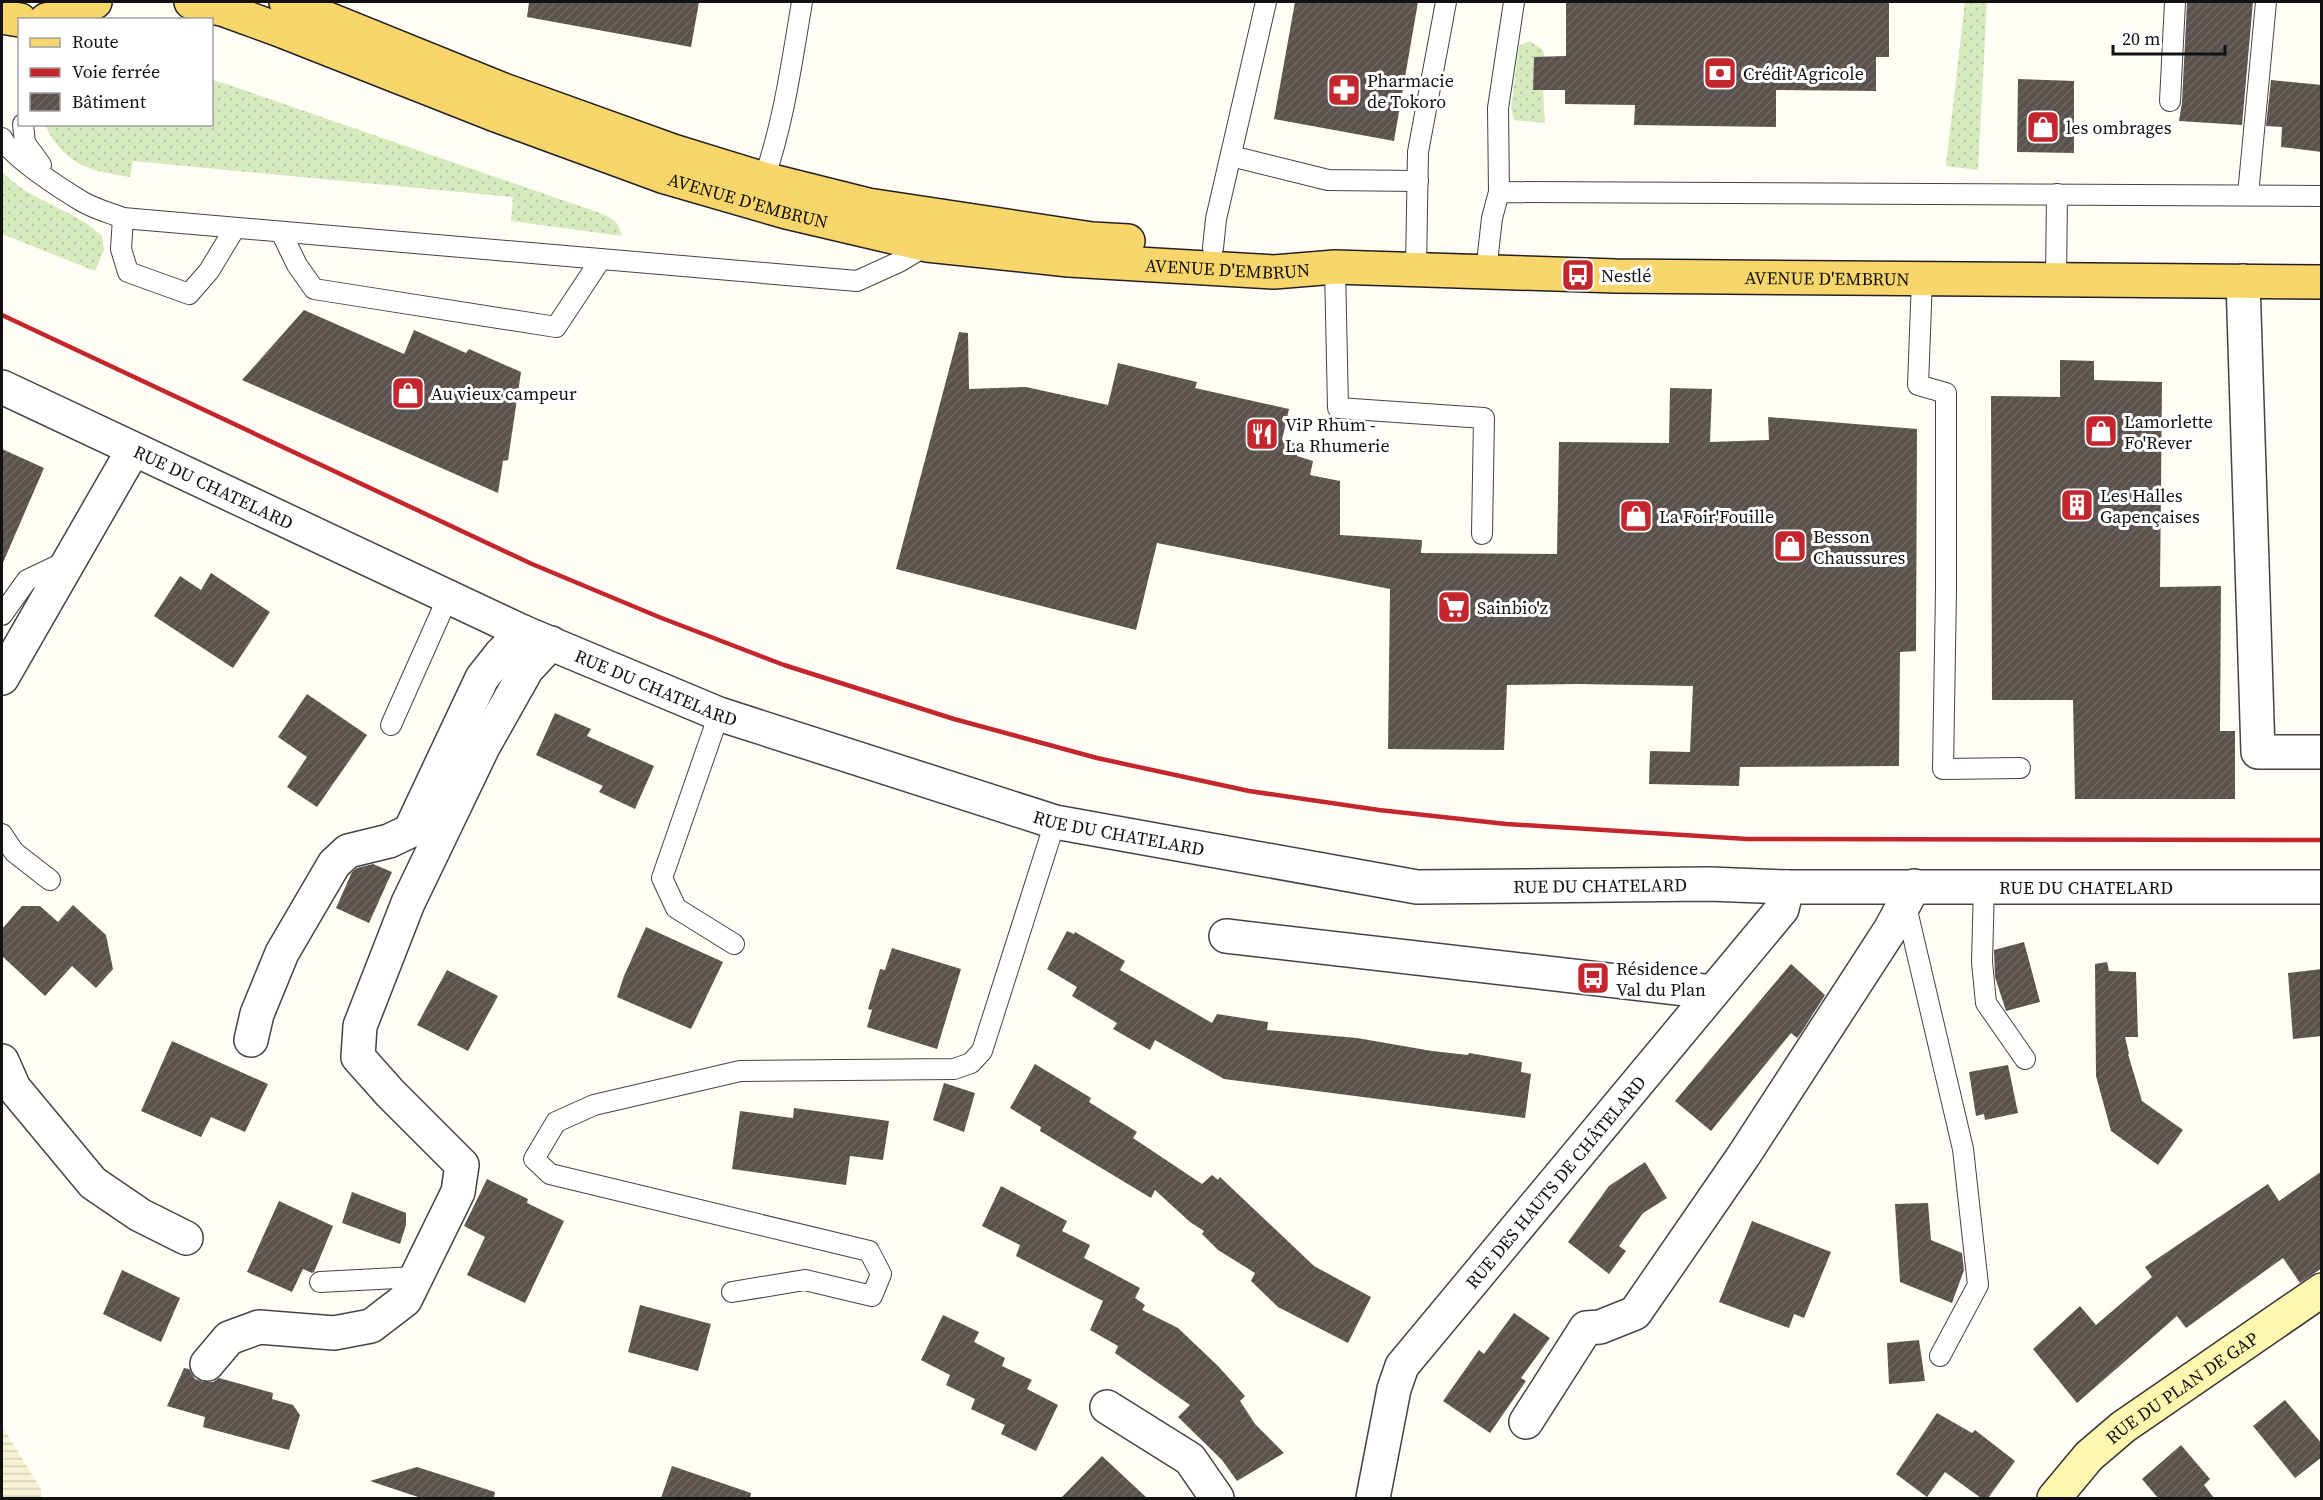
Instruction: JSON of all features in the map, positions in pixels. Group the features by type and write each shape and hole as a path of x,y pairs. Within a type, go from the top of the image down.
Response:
{"main road":[{"path":"54,18 76,12 95,2"},
{"name":"AVENUE D'EMBRUN","path":"191,2 225,10 277,29 493,114 665,177 859,231 927,245 1069,260 1263,271 1335,267 1616,276 2322,282"},
{"name":"AVENUE D'EMBRUN","path":"286,2 501,89 673,152 764,179 868,205 1092,239 1213,248 1335,267"},
{"path":"2,17 18,20"},
{"name":"RUE DU PLAN DE GAP","path":"2054,1498 2089,1456 2123,1427 2322,1290"}],"street":[{"path":"2243,281 2258,752 2322,752"},
{"name":"RUE DU CHATELARD","path":"2,387 537,638 719,714 1055,822 1417,887 1709,884 1909,894 1984,886 2322,887"},
{"path":"2,678 133,450"},
{"path":"251,1040 257,1014 282,953 334,864 348,851 389,841 410,831 482,678 501,654 537,638"},
{"path":"207,1364 229,1338 259,1328 334,1333 371,1326 405,1300 458,1192 462,1165 390,1093 358,1057 360,1026 408,903 483,747 527,669 537,638"},
{"name":"RUE DES HAUTS DE CHÂTELARD","path":"1373,1498 1394,1389 1402,1366 1782,909 1787,887"},
{"path":"1526,1422 1586,1328 1600,1327 1635,1313 1744,1155 1890,930 1909,894"},
{"path":"1226,936 1712,992"},
{"path":"2,1061 15,1088 93,1184 140,1215 186,1238"},
{"path":"1107,1407 1190,1459 1216,1498"}],"lane":[{"path":"764,179 774,151 802,2"},
{"path":"1213,248 1216,219 1266,2"},
{"path":"1416,268 1418,152 1446,2"},
{"path":"1486,272 1492,218 1499,192 1498,108 1514,2"},
{"path":"2170,101 2175,2"},
{"path":"2248,195 2266,2"},
{"path":"23,126 25,143 53,181"},
{"path":"2,138 20,158 85,203 123,218 857,280 900,262 927,245"},
{"path":"1231,156 1328,180 1418,181"},
{"path":"1499,192 2322,196"},
{"path":"2056,280 2057,194"},
{"path":"123,218 121,249 128,272 189,294 209,271 235,228"},
{"path":"281,231 297,265 314,289 555,327 601,259"},
{"path":"1335,267 1338,408 1484,418 1482,534"},
{"path":"1922,279 1918,385 1946,393 1943,769 2020,768"},
{"path":"2,615 27,580 72,559"},
{"path":"391,725 448,597"},
{"path":"719,714 662,878 676,908 734,944"},
{"path":"732,1292 805,1280 872,1296 881,1274 869,1251 550,1174 534,1159 556,1122 594,1105 740,1071 954,1069 970,1063 982,1051 1055,822"},
{"path":"2,834 14,852 50,880"},
{"path":"1984,886 1982,962 1986,1003 2025,1059"},
{"path":"1909,894 1963,1149 1978,1285 1940,1356"},
{"path":"321,1282 416,1277"}],"shaded area":[{"path":"2,1426 41,1489 41,1498 2,1498"}],"green space":[{"path":"1965,2 1987,2 1978,170 1946,166"},
{"path":"1529,41 1542,49 1545,57 1534,57 1533,90 1543,90 1545,123 1514,120 1511,108 1519,46"},
{"path":"213,80 597,212 614,220 622,236 511,221 513,197 133,161 130,177 115,175 79,163 69,157 52,138 46,126 213,126"},
{"path":"2,171 28,193 82,221 102,236 104,250 95,271 2,234"}],"building":[{"path":"529,2 699,2 691,47 527,17"},
{"path":"1295,2 1418,2 1394,141 1274,119"},
{"name":"Crédit Agricole","path":"1566,2 1889,2 1889,57 1876,57 1876,91 1776,90 1776,127 1634,125 1635,105 1565,104 1565,90 1533,90 1534,57 1566,56"},
{"path":"2187,2 2253,2 2242,125 2179,121"},
{"path":"2018,79 2074,81 2074,153 2017,152"},
{"path":"2271,80 2322,85 2322,152 2281,147 2282,127 2266,126"},
{"path":"304,310 404,354 414,330 466,353 469,349 521,372 508,460 503,461 498,493 242,380"},
{"path":"959,332 968,333 969,389 1026,387 1108,405 1118,363 1197,382 1195,388 1289,409 1282,440 1299,444 1297,456 1313,461 1310,475 1340,481 1340,535 1422,540 1421,553 1557,554 1559,442 1669,443 1670,388 1712,389 1710,442 1769,440 1768,417 1917,429 1916,651 1900,652 1899,766 1740,767 1739,786 1649,784 1650,751 1690,752 1693,686 1507,685 1504,750 1388,749 1390,589 1157,543 1136,630 896,569"},
{"name":"Les Halles Gapençaises","path":"2060,360 2094,361 2094,380 2162,382 2160,587 2221,586 2220,731 2235,731 2235,799 2075,799 2073,700 1992,700 1991,396 2060,397"},
{"path":"2,449 44,468 2,565"},
{"path":"211,573 270,612 233,668 154,616 180,576 201,590"},
{"path":"307,694 367,735 317,807 287,787 307,757 278,737"},
{"path":"555,713 591,729 587,736 654,766 635,809 599,792 603,786 536,755"},
{"path":"373,864 392,872 369,923 336,908 352,872 357,868"},
{"path":"73,905 106,935 113,969 96,988 72,966 45,996 2,956 2,929 22,906 40,906 58,922"},
{"path":"646,927 723,962 691,1029 617,997"},
{"path":"1067,931 1074,934 1075,932 1125,961 1120,970 1212,1023 1217,1014 1268,1022 1267,1030 1357,1038 1432,1051 1468,1055 1469,1053 1522,1062 1521,1072 1531,1074 1525,1118 1224,1079 1155,1040 1150,1050 1113,1029 1117,1023 1072,996 1077,987 1047,969"},
{"path":"2024,942 2040,1002 2006,1011 1995,977 1994,950"},
{"path":"892,948 961,969 937,1049 867,1027 872,1010 868,1009 880,969 885,970"},
{"path":"2107,962 2109,971 2136,972 2138,1037 2125,1037 2142,1101 2183,1130 2158,1165 2111,1131 2096,1076 2095,964"},
{"path":"1791,964 1825,995 1797,1038 1791,1033 1711,1131 1675,1101"},
{"path":"2322,969 2322,1036 2293,1039 2288,973"},
{"path":"447,970 498,996 468,1051 417,1025"},
{"path":"172,1041 268,1084 245,1132 211,1117 201,1137 141,1111"},
{"path":"1035,1064 1091,1098 1089,1102 1137,1132 1133,1138 1202,1184 1212,1175 1218,1180 1220,1177 1314,1266 1371,1297 1348,1343 1278,1307 1251,1281 1255,1273 1218,1250 1202,1234 1204,1231 1190,1222 1155,1190 1151,1198 1040,1131 1041,1127 1010,1108"},
{"path":"2008,1065 2018,1113 1985,1120 1984,1114 1976,1116 1969,1072"},
{"path":"944,1083 975,1093 964,1132 933,1120"},
{"path":"794,1108 889,1121 883,1160 850,1156 846,1185 732,1169 740,1111 793,1118"},
{"path":"1645,1162 1667,1198 1643,1213 1619,1246 1626,1251 1609,1274 1568,1242 1609,1186"},
{"path":"2322,1171 2322,1268 2300,1283 2283,1258 2186,1328 2177,1316 2077,1403 2033,1349 2080,1306 2096,1325 2152,1277 2145,1267 2268,1184 2279,1201"},
{"path":"487,1179 528,1199 527,1203 564,1221 525,1303 467,1275 485,1237 464,1226"},
{"path":"1001,1186 1067,1221 1062,1231 1090,1245 1084,1258 1140,1288 1135,1298 1145,1305 1142,1310 1178,1328 1218,1366 1245,1396 1240,1401 1255,1424 1284,1453 1237,1481 1222,1460 1178,1417 1190,1405 1115,1353 1118,1346 1090,1330 1103,1301 1016,1256 1020,1245 982,1226"},
{"path":"352,1192 406,1213 406,1225 400,1244 342,1223"},
{"path":"279,1201 333,1226 314,1272 303,1269 292,1292 247,1272"},
{"path":"1928,1203 1931,1240 1962,1253 1964,1270 1952,1303 1900,1282 1895,1204"},
{"path":"1752,1221 1831,1252 1804,1318 1794,1314 1789,1328 1719,1302"},
{"path":"122,1270 180,1298 161,1342 103,1314"},
{"path":"640,1305 711,1324 698,1371 628,1352"},
{"path":"1514,1313 1550,1338 1521,1378 1526,1381 1490,1433 1443,1401 1479,1350 1484,1354"},
{"path":"943,1315 979,1332 974,1342 1005,1358 1002,1366 1032,1380 1027,1389 1058,1405 1036,1451 1001,1434 1005,1425 971,1409 975,1399 946,1385 950,1375 921,1360"},
{"path":"1919,1340 1925,1381 1889,1384 1887,1343"},
{"path":"184,1368 189,1369 195,1379 203,1382 213,1382 219,1378 273,1393 272,1399 293,1405 300,1415 289,1450 203,1427 205,1417 167,1406"},
{"path":"2285,1400 2322,1444 2322,1457 2295,1478 2253,1426"},
{"path":"1937,1413 1972,1433 1975,1430 2015,1461 1988,1498 1981,1498 1945,1472 1927,1497 1896,1474"},
{"path":"2181,1445 2210,1479 2204,1485 2214,1498 2158,1498 2142,1479"},
{"path":"1102,1456 1147,1498 1061,1498"},
{"path":"672,1466 751,1493 750,1498 661,1498"},
{"path":"417,1467 495,1492 494,1498 421,1498 370,1481"}],"railway":[{"path":"2,315 532,564 659,617 784,665 954,719 1097,758 1249,791 1379,810 1506,824 1747,839 2322,840"}],"place":[{"name":"Crédit Agricole","path":"1720,73"},
{"name":"Pharmacie de Tokoro","path":"1344,90"},
{"name":"les ombrages","path":"2043,127"},
{"name":"Nestlé","path":"1578,275"},
{"name":"Au vieux campeur","path":"408,393"},
{"name":"Lamorlette Fo'Rever","path":"2101,431"},
{"name":"ViP Rhum - La Rhumerie","path":"1262,434"},
{"name":"Les Halles Gapençaises","path":"2077,505"},
{"name":"La Foir'Fouille","path":"1636,516"},
{"name":"Besson Chaussures","path":"1790,546"},
{"name":"Sainbio'z","path":"1454,607"},
{"name":"Résidence Val du Plan","path":"1593,978"}]}
